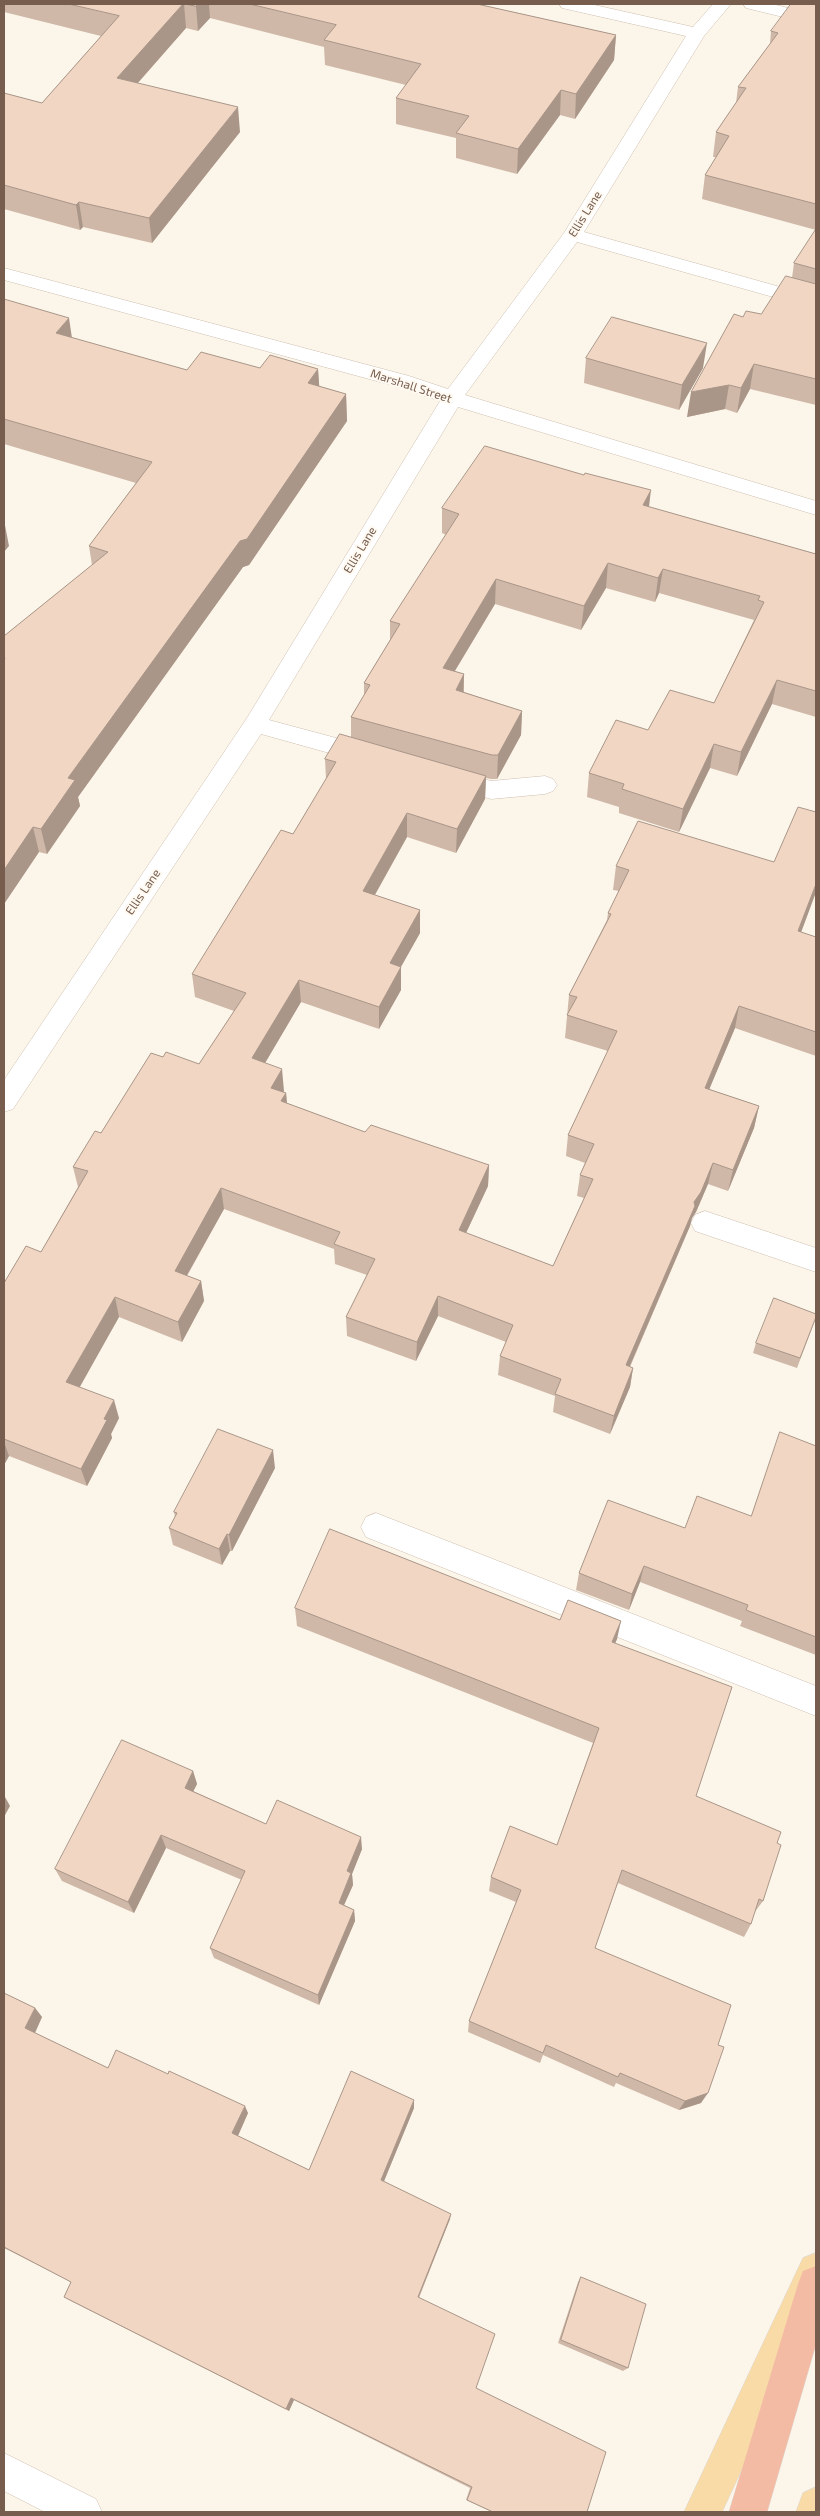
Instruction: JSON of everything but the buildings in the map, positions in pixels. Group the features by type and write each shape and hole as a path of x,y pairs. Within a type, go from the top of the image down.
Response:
{"highway":[{"path":"748,2512 816,2284"}],"main road":[{"path":"703,2512 816,2271"},
{"path":"815,2512 816,2506"}],"street":[{"path":"568,4 697,32"},
{"name":"Ellis Lane","path":"4,1101 254,724 452,399 573,235 697,32 722,4"},
{"path":"752,4 816,20"},
{"path":"573,235 816,303"},
{"name":"Marshall Street","path":"4,274 402,381 452,399 816,508"},
{"path":"254,724 388,760"},
{"path":"426,771 491,790 545,785"},
{"path":"705,1223 816,1260"},
{"path":"376,1527 816,1701"},
{"path":"4,2471 83,2512"}]}
